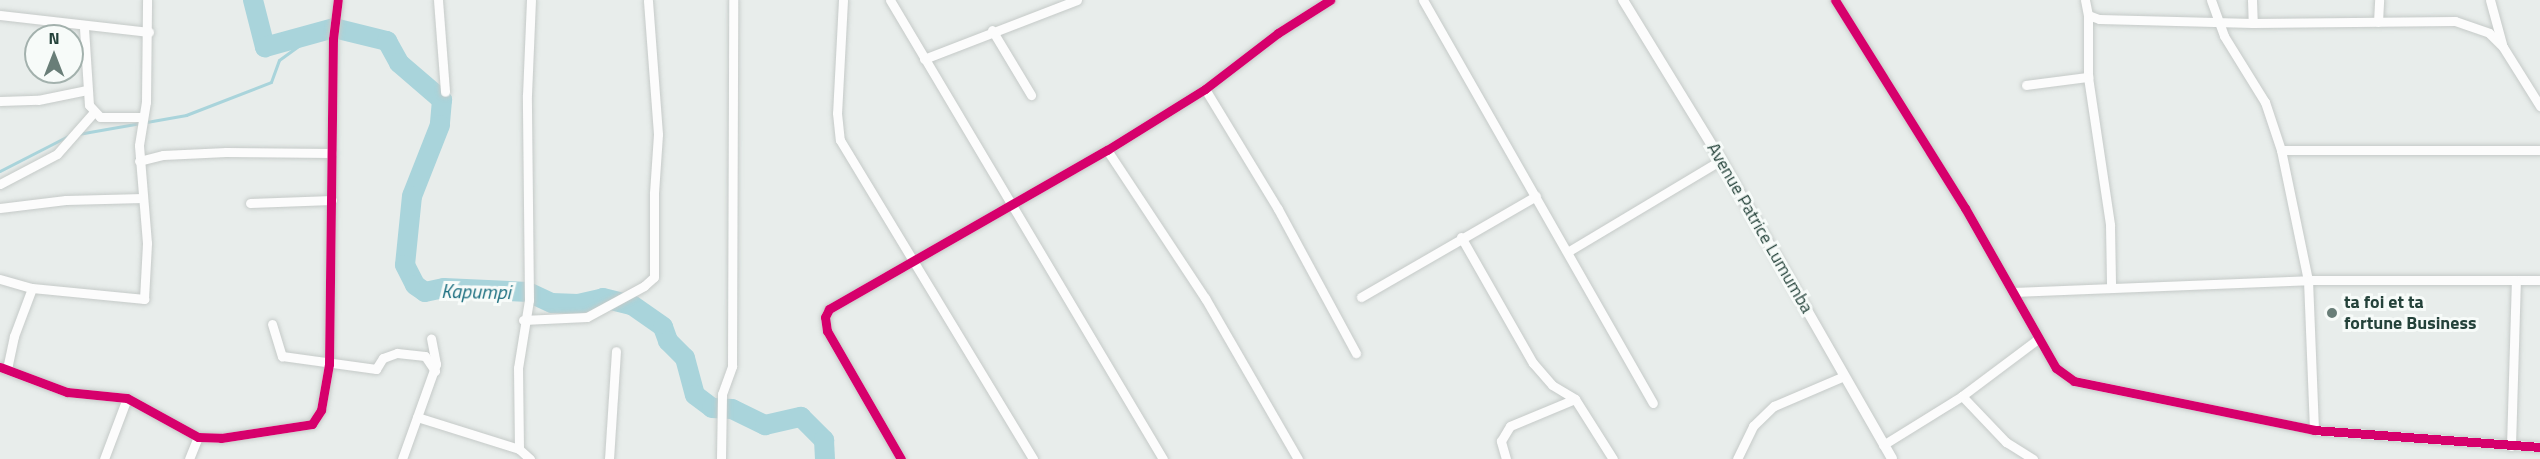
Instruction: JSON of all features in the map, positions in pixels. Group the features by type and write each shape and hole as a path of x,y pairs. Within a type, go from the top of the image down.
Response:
{"street":[{"path":"0,279 32,288 136,301 144,298 147,243 139,161 149,32 147,0"},
{"path":"32,288 3,368 66,392 127,398 198,437 231,436 312,424 321,410 329,364 333,39 338,0"},
{"path":"438,0 445,92"},
{"path":"519,449 518,368 523,320 529,300 527,94 531,0"},
{"path":"523,320 586,317 644,286 654,277 654,193 658,134 648,0"},
{"path":"721,459 722,394 732,366 733,0"},
{"path":"843,0 837,113 840,140 910,260 1033,459"},
{"path":"890,0 1163,459"},
{"path":"924,59 992,30 1077,0"},
{"path":"901,459 844,365 827,331 825,317 829,309 910,260 1107,150 1205,89 1278,33 1330,0"},
{"path":"1423,0 1569,251 1653,403"},
{"name":"Avenue Patrice Lumumba","path":"1623,0 1721,160 1892,459"},
{"path":"1835,0 2013,292 2056,368 2074,381 2314,430 2540,447"},
{"path":"2085,0 2088,15 2088,77 2110,225 2111,285"},
{"path":"2211,0 2217,22 2265,102 2281,150 2308,280 2314,430"},
{"path":"2252,0 2253,23"},
{"path":"2378,22 2379,0"},
{"path":"2490,0 2503,47"},
{"path":"0,15 58,24"},
{"path":"2088,15 2099,19 2253,23 2455,21 2489,33 2503,47 2540,106"},
{"path":"94,112 87,90 84,28 149,32"},
{"path":"992,30 1031,95"},
{"path":"2026,86 2088,77"},
{"path":"1205,89 1278,208 1356,353"},
{"path":"0,101 38,100 87,90"},
{"path":"94,112 115,119 143,117"},
{"path":"0,184 57,154 94,112"},
{"path":"1107,150 1205,298 1298,459"},
{"path":"2281,150 2540,150"},
{"path":"139,161 163,155 226,152 332,153"},
{"path":"1569,251 1721,160"},
{"path":"1361,297 1461,237 1536,196"},
{"path":"0,208 66,200 143,198"},
{"path":"250,203 332,200"},
{"path":"1461,237 1533,363 1552,384 1575,399 1613,459"},
{"path":"2013,292 2111,285 2308,280 2540,280"},
{"path":"2511,446 2516,280"},
{"path":"272,324 282,356 376,369 383,358 396,353 425,356 435,371"},
{"path":"402,459 435,371 436,352 431,338"},
{"path":"1883,445 1962,396 2038,339"},
{"path":"609,459 616,351"},
{"path":"1737,459 1753,426 1774,406 1844,376"},
{"path":"1962,396 2006,442 2033,459"},
{"path":"104,459 127,398"},
{"path":"1506,459 1501,441 1510,426 1575,399"},
{"path":"417,417 519,449 530,459"},
{"path":"189,459 198,437"}],"waterway":[{"name":"Kapumpi","path":"253,0 265,47 334,28 387,41 399,63 442,100 440,125 412,196 405,265 415,285 425,292 444,288 528,292 552,303 578,304 603,298 632,305 663,327 668,341 685,358 695,395 712,408 732,409 765,425 801,417 824,440 825,459"},
{"path":"78,134 186,115 271,82 279,60 319,31"},
{"path":"0,171 68,136"}],"cycle path":[{"path":"0,367 67,392 127,398 198,437 221,438 312,424 321,410 329,364 333,39 338,0"},
{"path":"901,459 827,331 825,317 829,309 1107,150 1205,89 1278,33 1330,0"},
{"path":"1835,0 1965,208 2056,368 2074,381 2314,430 2540,447"}],"place":[{"name":"ta foi et ta fortune Business","path":"2332,313"}]}
